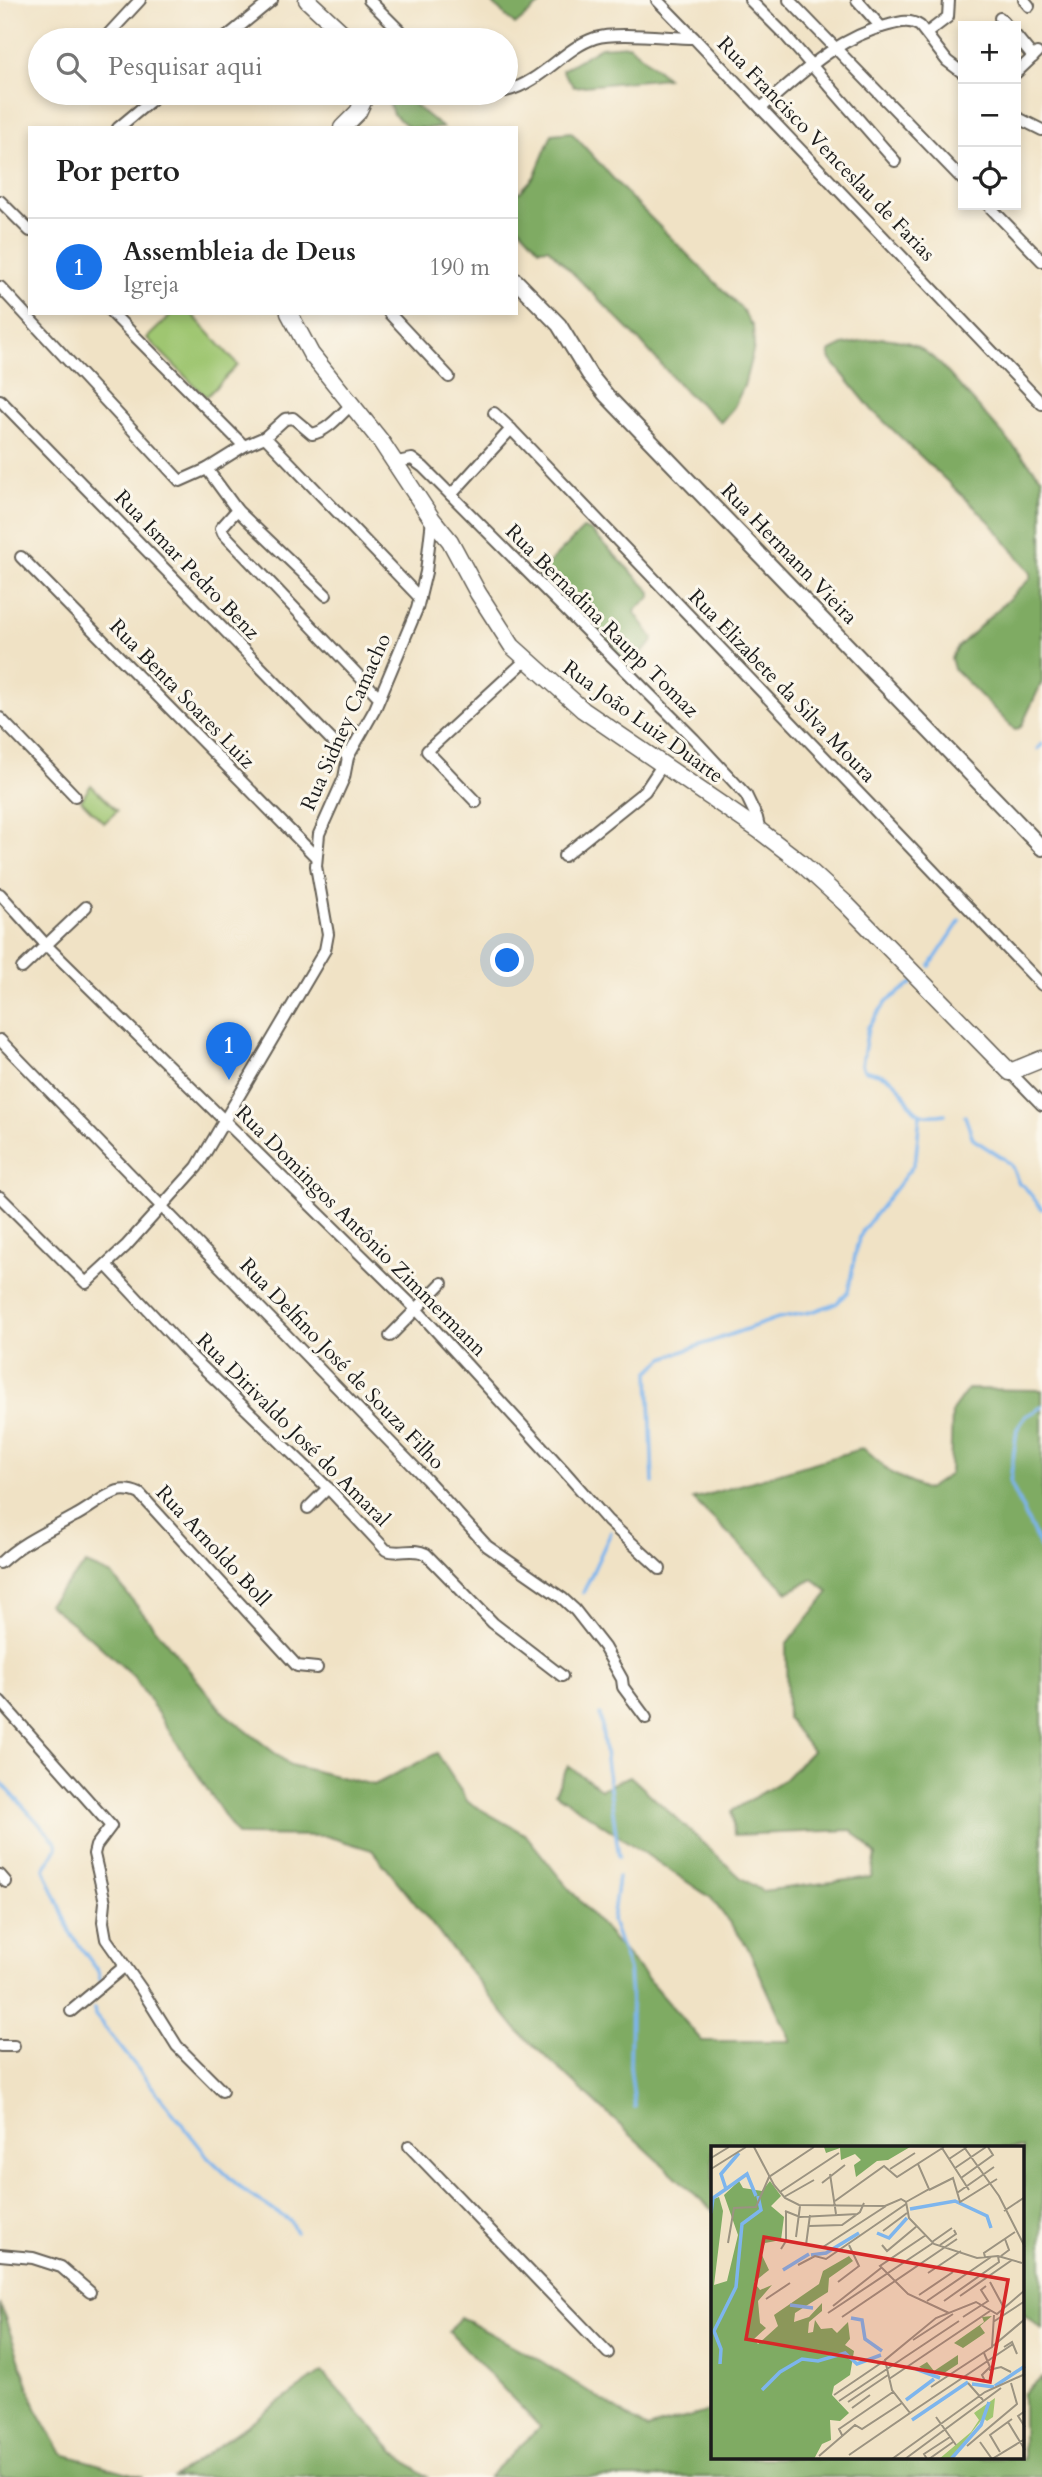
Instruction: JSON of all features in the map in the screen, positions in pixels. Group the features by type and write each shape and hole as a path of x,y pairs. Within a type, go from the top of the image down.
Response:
{"main road":[{"path":"307,0 337,28"},
{"path":"347,126 363,105"},
{"name":"Rua João Luiz Duarte","path":"290,315 310,354 397,462 432,519 450,541 503,633 526,660 583,710 760,831 832,890 1010,1072"},
{"path":"1010,1072 1042,1059"}],"street":[{"path":"114,28 139,0"},
{"path":"238,28 272,0"},
{"path":"369,0 397,28"},
{"path":"657,0 695,38"},
{"path":"750,0 812,65 895,161"},
{"path":"789,0 958,175"},
{"path":"857,0 881,27"},
{"path":"927,33 948,16 949,0"},
{"path":"761,108 835,47 862,32 881,27 915,23 927,33 947,61 958,69"},
{"name":"Rua Francisco Venceslau de Farias","path":"518,87 529,83 596,37 615,35 695,38 1042,404"},
{"path":"1021,41 1035,55 1021,68"},
{"path":"120,126 146,105"},
{"path":"1021,120 1042,130"},
{"path":"0,201 28,228"},
{"path":"993,210 1042,261"},
{"name":"Rua Hermann Vieira","path":"518,283 559,325 589,374 607,396 1042,848"},
{"path":"0,287 180,481 265,437 285,419 293,418 312,434 319,433 352,404"},
{"path":"114,315 244,446"},
{"path":"391,315 449,377"},
{"name":"Rua Ismar Pedro Benz","path":"0,400 348,757"},
{"name":"Rua Elizabete da Silva Moura","path":"494,414 1042,985"},
{"path":"451,495 511,429"},
{"path":"265,437 420,598"},
{"name":"Rua Bernadina Raupp Tomaz","path":"397,462 406,459 417,463 694,739 746,795 760,831"},
{"path":"207,469 237,510 326,595"},
{"path":"237,510 221,528 223,533 378,696"},
{"name":"Rua Sidney Camacho","path":"0,1197 86,1283 163,1206 202,1160 325,950 328,924 316,857 319,834 344,778 348,757 368,722 412,622 428,563 432,519"},
{"name":"Rua Benta Soares Luiz","path":"22,557 316,857"},
{"path":"476,802 427,751 526,660"},
{"path":"0,718 75,796"},
{"path":"564,856 645,791 663,764"},
{"name":"Rua Domingos Antônio Zimmermann","path":"0,894 47,946 417,1310 608,1521 660,1569"},
{"path":"22,968 86,907"},
{"name":"Rua Delfino José de Souza Filho","path":"0,1040 426,1479 487,1546 575,1610 604,1647 622,1679 623,1688 646,1718"},
{"name":"Rua João Luiz Duarte","path":"1010,1072 1042,1105"},
{"name":"Rua Dirivaldo José do Amaral","path":"106,1265 186,1351 328,1488 386,1550 417,1550 426,1554 493,1623 562,1676"},
{"path":"390,1336 442,1283"},
{"path":"308,1508 328,1488"},
{"name":"Rua Arnoldo Boll","path":"0,1563 15,1549 111,1494 133,1491 140,1494 297,1666 317,1668"},
{"path":"0,1701 111,1826 96,1846 95,1865 105,1902 103,1932 177,2046 222,2091"},
{"path":"72,2011 125,1966"},
{"path":"0,2046 15,2046"},
{"path":"409,2146 608,2353"},
{"path":"0,2255 33,2258 61,2267 90,2292"}],"green space":[{"path":"489,0 545,0 515,25"},
{"path":"629,45 667,78 574,87 562,70 601,47"},
{"path":"390,105 414,105 440,126 408,126 393,114"},
{"path":"571,132 630,197 740,307 753,327 754,347 744,386 734,407 721,422 684,390 640,341 548,248 539,249 518,225 518,192 534,177 552,134"},
{"path":"171,315 193,315 238,365 206,397 147,338"},
{"path":"882,338 907,342 920,348 940,364 1042,478 1042,682 1021,727 1015,730 954,669 951,658 958,647 1030,579 1031,573 990,522 872,410 831,360 829,352 843,345"},
{"path":"583,529 590,530 651,592 651,597 636,609 635,613 653,638 652,643 630,663 622,663 538,579 539,573"},
{"path":"91,785 117,811 104,823 81,800"},
{"path":"968,1389 1042,1390 1042,2329 1024,2315 1024,2146 711,2146 711,2209 518,2031 372,1850 326,1836 237,1835 134,1677 48,1604 86,1564 112,1575 224,1713 290,1765 374,1785 437,1753 468,1802 526,1835 702,2041 791,2041 747,1946 711,1898 555,1793 568,1766 601,1789 630,1776 740,1877 762,1891 871,1877 876,1855 852,1830 734,1835 732,1811 785,1779 812,1751 787,1718 786,1645 829,1592 813,1579 788,1592 693,1499 863,1448 891,1473 926,1490 950,1474 952,1411"},
{"path":"0,2303 36,2408 62,2454 143,2477 0,2477"},
{"path":"460,2317 541,2361 647,2429 711,2411 711,2460 1024,2460 1024,2393 1042,2377 1042,2477 488,2477 540,2427 449,2332"},
{"path":"322,2372 395,2453 427,2477 174,2477"}],"waterway":[{"path":"1038,749 1042,744"},
{"path":"930,966 960,921"},
{"path":"912,983 887,1001 868,1027 862,1065 864,1070 892,1079 918,1112 924,1115 945,1114"},
{"path":"653,1483 649,1372 664,1358 778,1318 811,1312 837,1303 848,1292 857,1245 863,1230 912,1167 916,1156 920,1114"},
{"path":"965,1116 973,1139 1012,1167 1019,1184 1024,1186 1042,1209"},
{"path":"1042,1407 1026,1416 1017,1429 1010,1482 1042,1551"},
{"path":"583,1593 611,1532"},
{"path":"600,1714 619,1857"},
{"path":"0,1781 55,1841 57,1848 44,1869 71,1934 98,1971 100,1979"},
{"path":"618,1877 612,1921 629,1970 630,2067 635,2107"},
{"path":"94,2008 95,2015 208,2157 245,2192 290,2221 296,2232"}],"place":[{"name":"Assembleia de Deus","path":"229,1080"}]}
